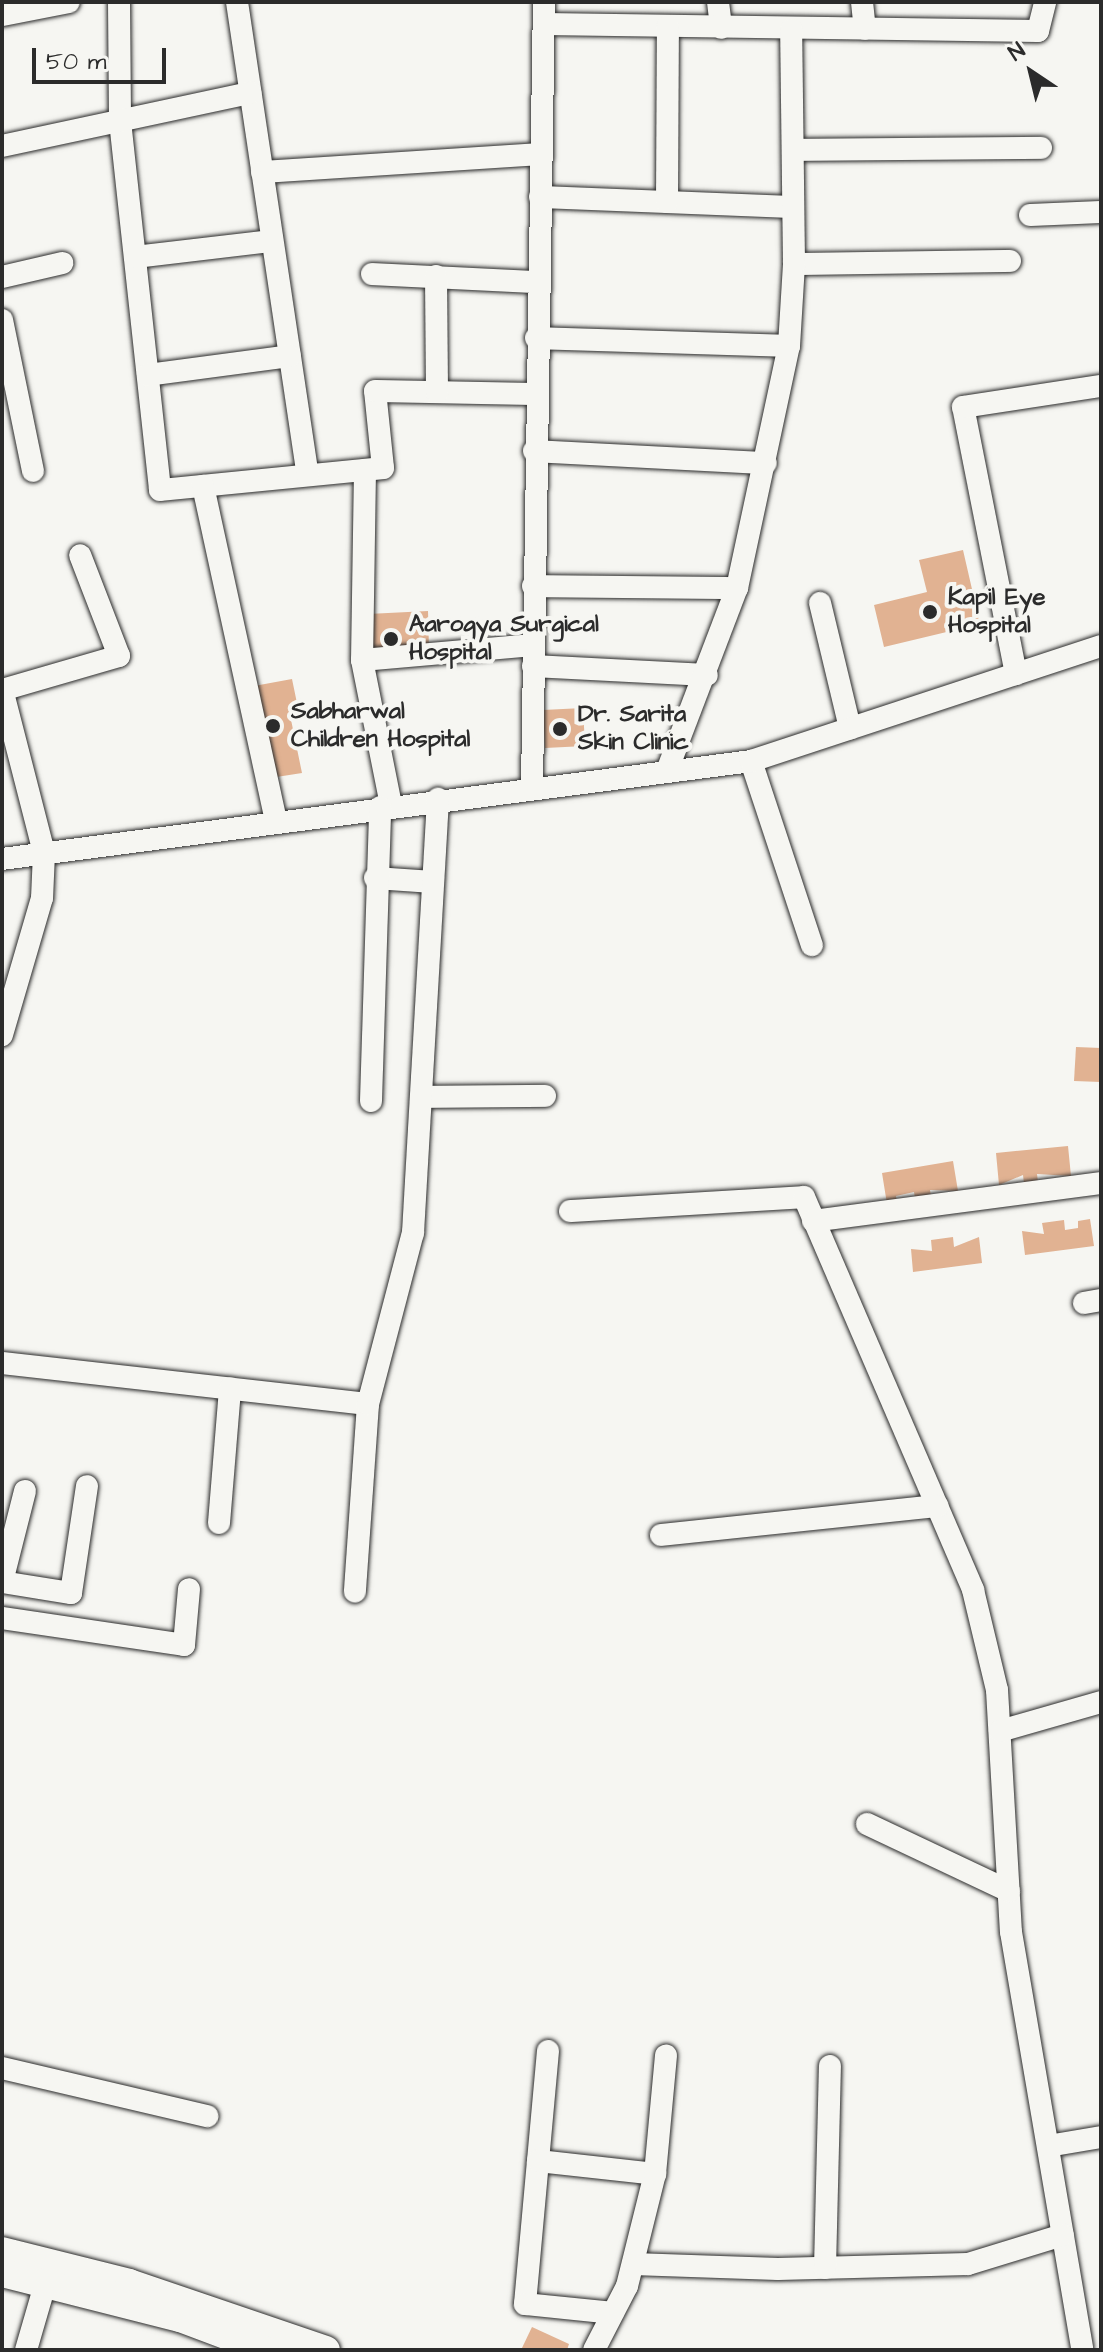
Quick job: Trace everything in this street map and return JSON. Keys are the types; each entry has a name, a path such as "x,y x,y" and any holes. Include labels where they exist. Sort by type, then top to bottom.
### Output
{"main road":[{"path":"2,2251 48,2274 265,2350"},
{"path":"2,2273 48,2274 129,2283 326,2350"}],"street":[{"path":"2,15 69,2"},
{"path":"119,2 120,121 160,490 383,468 375,391 535,394"},
{"path":"237,2 308,475"},
{"path":"718,2 721,28"},
{"path":"862,2 865,29"},
{"path":"532,788 534,451 544,13 668,27 1038,31 1045,2"},
{"path":"667,202 668,27"},
{"path":"667,771 707,675 737,588 789,346 794,264 791,30"},
{"path":"2,146 250,93"},
{"path":"793,150 1041,148"},
{"path":"262,172 541,154"},
{"path":"540,197 793,207"},
{"path":"1030,215 1101,212"},
{"path":"135,257 272,241"},
{"path":"794,264 1010,261"},
{"path":"2,277 62,263"},
{"path":"372,274 538,282"},
{"path":"436,276 437,392"},
{"path":"2,320 8,382 33,471"},
{"path":"536,338 789,346"},
{"path":"148,375 290,356"},
{"path":"1016,674 963,407 1101,386"},
{"path":"534,451 766,463"},
{"path":"365,470 362,660 386,806 375,878 371,1101"},
{"path":"203,486 276,820"},
{"path":"2,1035 42,898 44,853 2,689 119,656 80,555"},
{"path":"533,586 737,588"},
{"path":"820,603 850,728"},
{"path":"2,859 276,820 751,761 1101,646"},
{"path":"362,660 533,655 707,675"},
{"path":"751,761 812,945"},
{"path":"355,1592 368,1404 413,1233 438,799"},
{"path":"375,878 433,882"},
{"path":"421,1097 545,1096"},
{"path":"813,1221 1101,1183"},
{"path":"570,1211 804,1197 973,1590 997,1690 1009,1891 1063,2235 1086,2347"},
{"path":"2,1363 368,1404"},
{"path":"219,1523 230,1388"},
{"path":"25,1491 2,1582 71,1593 87,1486"},
{"path":"661,1535 937,1506"},
{"path":"2,1618 184,1645 189,1589"},
{"path":"1000,1731 1101,1702"},
{"path":"867,1824 1009,1891"},
{"path":"548,2051 525,2304 613,2313"},
{"path":"594,2350 633,2264 655,2174 666,2056"},
{"path":"825,2268 830,2066"},
{"path":"2,2068 207,2116"},
{"path":"1048,2146 1101,2137"},
{"path":"538,2161 655,2174"},
{"path":"633,2264 825,2268 968,2264 1063,2235"},
{"path":"26,2350 48,2274"}],"building":[{"path":"963,550 980,624 884,647 874,605 927,592 919,560"},
{"path":"428,611 429,650 369,652 368,614"},
{"path":"292,679 298,708 289,710 302,773 270,778 249,687"},
{"path":"583,708 585,746 545,748 543,710"},
{"path":"1076,1047 1101,1048 1101,1082 1074,1081"},
{"path":"1068,1146 1071,1176 1037,1174 1039,1190 1025,1192 1023,1175 999,1185 996,1153"},
{"path":"953,1161 958,1191 930,1190 932,1202 916,1205 914,1192 896,1196 897,1202 887,1204 882,1173"},
{"path":"1090,1219 1094,1246 1025,1255 1022,1231 1044,1234 1042,1223 1064,1220 1065,1230 1078,1228 1078,1221"},
{"path":"953,1237 954,1247 979,1237 982,1263 913,1272 911,1249 932,1251 931,1240"},
{"path":"532,2327 569,2344 567,2350 521,2350"}],"place":[{"name":"Kapil Eye Hospital","path":"930,612"},
{"name":"Aarogya Surgical Hospital","path":"391,639"},
{"name":"Sabharwal Children Hospital","path":"273,726"},
{"name":"Dr. Sarita Skin Clinic","path":"560,729"}]}
